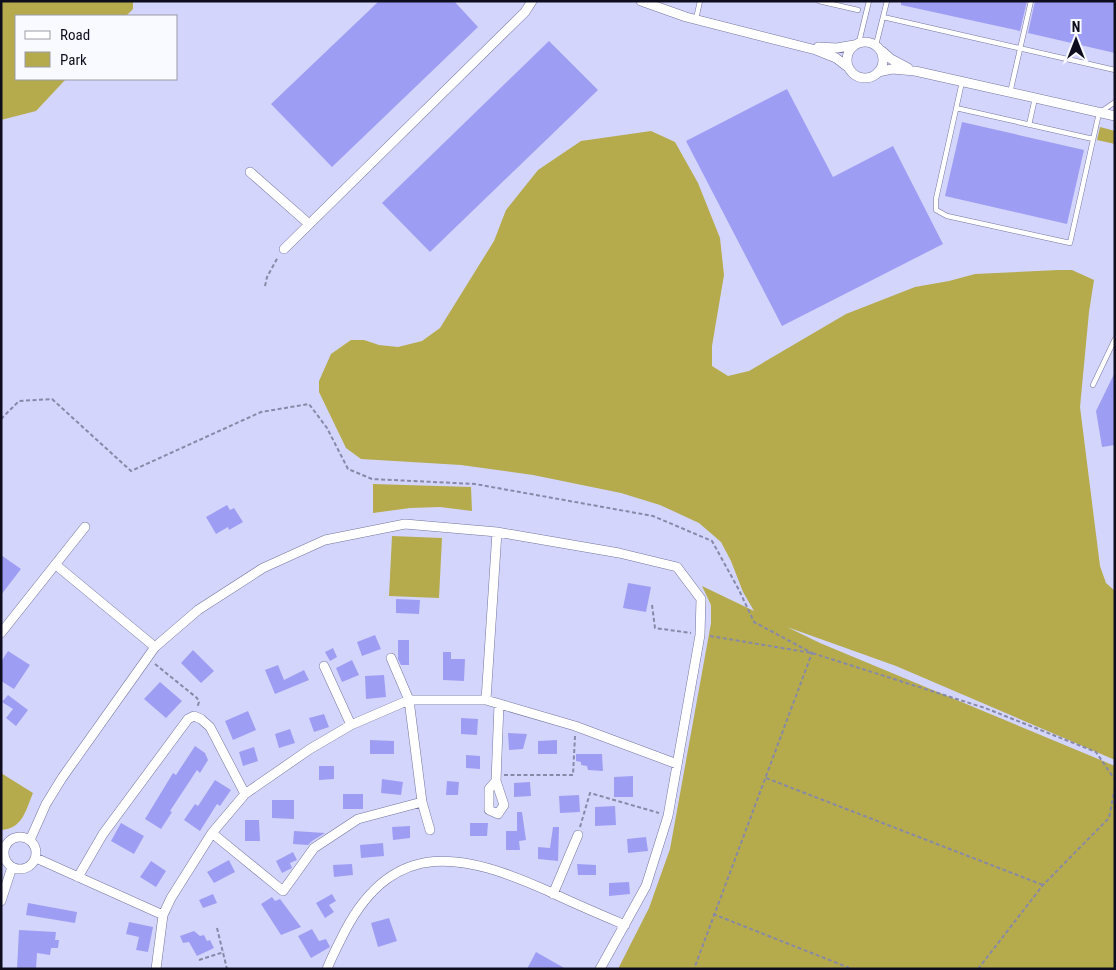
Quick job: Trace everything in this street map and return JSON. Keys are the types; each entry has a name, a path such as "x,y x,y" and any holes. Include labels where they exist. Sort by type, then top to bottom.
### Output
{"street":[{"path":"641,1 696,20 798,44 832,48 868,41 894,61 915,71"},
{"path":"284,249 533,2"},
{"path":"849,68 847,56 857,43"},
{"path":"798,44 830,56 862,78 871,77 878,72 884,62 879,48"},
{"path":"878,72 892,70 915,71 1115,116"},
{"path":"250,172 309,224"},
{"path":"30,840 46,804 62,778 155,647 198,610 262,568 325,540 405,524 497,532 619,553 677,567 700,599 700,635 668,816 646,886 600,969"},
{"path":"1,633 85,527"},
{"path":"486,700 497,532"},
{"path":"56,565 155,647"},
{"path":"391,658 409,700 422,802 430,830"},
{"path":"324,666 351,725"},
{"path":"156,969 163,915 170,898 212,833 245,794 310,749 351,725 409,700 486,700 575,726 677,764"},
{"path":"496,778 499,704"},
{"path":"78,877 103,834 188,719 194,716 210,727 245,794"},
{"path":"212,833 283,892 314,848 358,819 422,802"},
{"path":"553,894 578,835"},
{"path":"20,836 30,840 36,848 36,858 33,863 25,868 12,867 4,858 2,848 14,837 20,836"},
{"path":"36,858 163,915"},
{"path":"327,969 355,912 369,894 388,878 407,868 435,862 463,862 498,871 625,925"},
{"path":"1,901 12,867"}],"lane":[{"path":"696,20 700,1"},
{"path":"819,1 858,10"},
{"path":"857,43 869,1"},
{"path":"879,48 887,1"},
{"path":"1010,93 1031,1"},
{"path":"883,17 1115,70"},
{"path":"962,82 936,200 936,210 947,216 1070,243 1099,113 1115,102"},
{"path":"1029,125 1035,98"},
{"path":"956,108 1093,139"},
{"path":"1093,384 1115,339"}],"path":[{"path":"265,286 275,259 284,249"},
{"path":"1,419 19,401 52,399 131,471 261,412 309,404 327,428 348,469 372,479 475,484 644,514 712,540 754,622 812,653"},
{"path":"652,605 655,628 812,653 985,708 1096,752 1115,780"},
{"path":"694,969 812,653"},
{"path":"147,657 198,698 199,702 194,716"},
{"path":"496,778 574,775 575,726"},
{"path":"766,778 1042,885"},
{"path":"978,969 1042,885 1108,818 1115,787"},
{"path":"578,835 590,793 668,816"},
{"path":"713,914 852,969"},
{"path":"217,928 227,969"},
{"path":"199,960 224,952"}],"green space":[{"path":"1,1 133,1 133,9 127,15 15,15 15,80 65,80 36,111 1,120"},
{"path":"1100,127 1115,131 1115,144 1097,140"},
{"path":"651,131 675,142 698,183 720,238 724,275 712,346 712,366 728,376 749,371 846,314 915,287 975,274 1058,270 1072,270 1094,280 1080,407 1100,566 1106,583 1115,591 1115,760 896,666 787,627 820,643 1115,766 1115,969 618,969 649,908 670,849 711,623 711,605 702,586 754,611 743,592 731,561 721,542 699,523 660,505 621,493 533,475 461,465 361,459 346,448 319,392 319,381 331,354 351,340 364,340 379,345 398,347 422,341 440,328 494,241 506,210 538,170 581,141"},
{"path":"373,484 471,487 472,511 440,507 410,508 373,513"},
{"path":"392,536 442,538 439,598 389,596"},
{"path":"1,773 33,793 26,811 19,822 8,829 1,830"}],"building":[{"path":"379,1 454,1 478,27 332,167 271,104"},
{"path":"901,1 1027,1 1020,31 901,5"},
{"path":"1035,1 1115,1 1115,53 1028,33"},
{"path":"549,41 598,90 430,252 382,203"},
{"path":"787,89 833,177 893,146 943,244 782,326 686,141"},
{"path":"962,122 1084,150 1067,224 945,196"},
{"path":"1115,372 1115,445 1102,447 1096,411"},
{"path":"227,505 230,510 234,508 243,522 229,530 228,527 216,534 206,517"},
{"path":"1,555 21,569 1,595"},
{"path":"628,583 651,587 646,612 623,608"},
{"path":"396,599 420,600 419,614 396,613"},
{"path":"375,635 381,649 362,656 357,642"},
{"path":"398,640 409,640 409,665 401,665 398,659"},
{"path":"333,648 337,657 330,661 325,652"},
{"path":"193,650 214,671 201,683 181,663"},
{"path":"8,651 30,665 14,689 1,681 1,662"},
{"path":"443,652 451,652 451,659 465,659 464,681 443,680"},
{"path":"352,660 359,675 342,682 336,668"},
{"path":"278,665 284,680 304,670 309,680 275,694 265,670"},
{"path":"384,675 386,697 366,699 365,676"},
{"path":"160,682 182,701 166,718 144,699"},
{"path":"8,695 28,710 16,726 6,718 13,709 2,702"},
{"path":"248,711 256,730 233,740 225,721"},
{"path":"324,714 329,727 314,732 309,718"},
{"path":"461,718 478,719 477,735 461,734"},
{"path":"290,729 295,743 279,748 275,734"},
{"path":"508,733 527,734 523,749 509,750"},
{"path":"370,740 394,741 394,754 370,754"},
{"path":"557,740 557,754 538,754 538,741"},
{"path":"195,746 205,753 208,760 200,773 197,770 170,811 172,812 161,829 145,819 173,773 176,775"},
{"path":"254,747 258,761 243,766 239,752"},
{"path":"576,754 602,754 603,771 588,770 587,766 581,765 581,762 576,761"},
{"path":"466,755 480,756 480,769 466,768"},
{"path":"319,766 334,766 334,779 319,780"},
{"path":"633,776 633,797 614,797 614,777"},
{"path":"382,779 403,782 401,795 381,793"},
{"path":"215,780 231,790 220,806 217,804 200,831 184,820 195,804 198,806"},
{"path":"447,781 459,782 458,795 446,795"},
{"path":"530,782 531,796 514,797 514,783"},
{"path":"343,794 363,794 363,809 343,809"},
{"path":"579,795 580,812 560,813 559,796"},
{"path":"272,800 294,800 294,819 272,818"},
{"path":"615,806 616,825 595,826 595,807"},
{"path":"517,812 522,812 526,840 519,841 520,850 506,850 506,831 517,831"},
{"path":"245,820 259,820 260,841 245,841"},
{"path":"121,823 144,836 134,854 111,841"},
{"path":"470,823 488,823 487,836 470,836"},
{"path":"410,826 410,838 393,840 392,827"},
{"path":"553,827 559,827 558,861 538,859 538,847 550,848"},
{"path":"294,831 325,833 308,845 293,844"},
{"path":"646,837 648,851 628,853 627,839"},
{"path":"383,843 384,856 361,858 360,845"},
{"path":"293,852 297,860 290,863 292,868 282,873 276,861"},
{"path":"229,860 235,872 214,883 207,872"},
{"path":"151,861 166,871 156,887 140,877"},
{"path":"352,864 353,875 334,877 333,865"},
{"path":"577,864 596,865 596,875 578,875"},
{"path":"629,882 630,894 609,896 609,883"},
{"path":"213,894 217,903 203,908 199,900"},
{"path":"332,894 336,901 329,905 334,912 325,918 316,903"},
{"path":"272,897 275,901 280,899 301,927 281,935 261,904"},
{"path":"28,903 77,912 75,923 26,915"},
{"path":"389,918 397,941 378,947 371,923"},
{"path":"129,922 153,927 148,952 136,950 139,937 126,934"},
{"path":"312,929 319,941 326,939 330,947 311,958 298,936"},
{"path":"19,930 56,932 55,940 59,940 58,948 51,948 50,955 37,953 36,969 17,969"},
{"path":"194,931 200,936 204,935 207,941 210,940 214,948 197,956 189,942 183,943 180,936"},
{"path":"536,952 566,969 527,969"}]}
